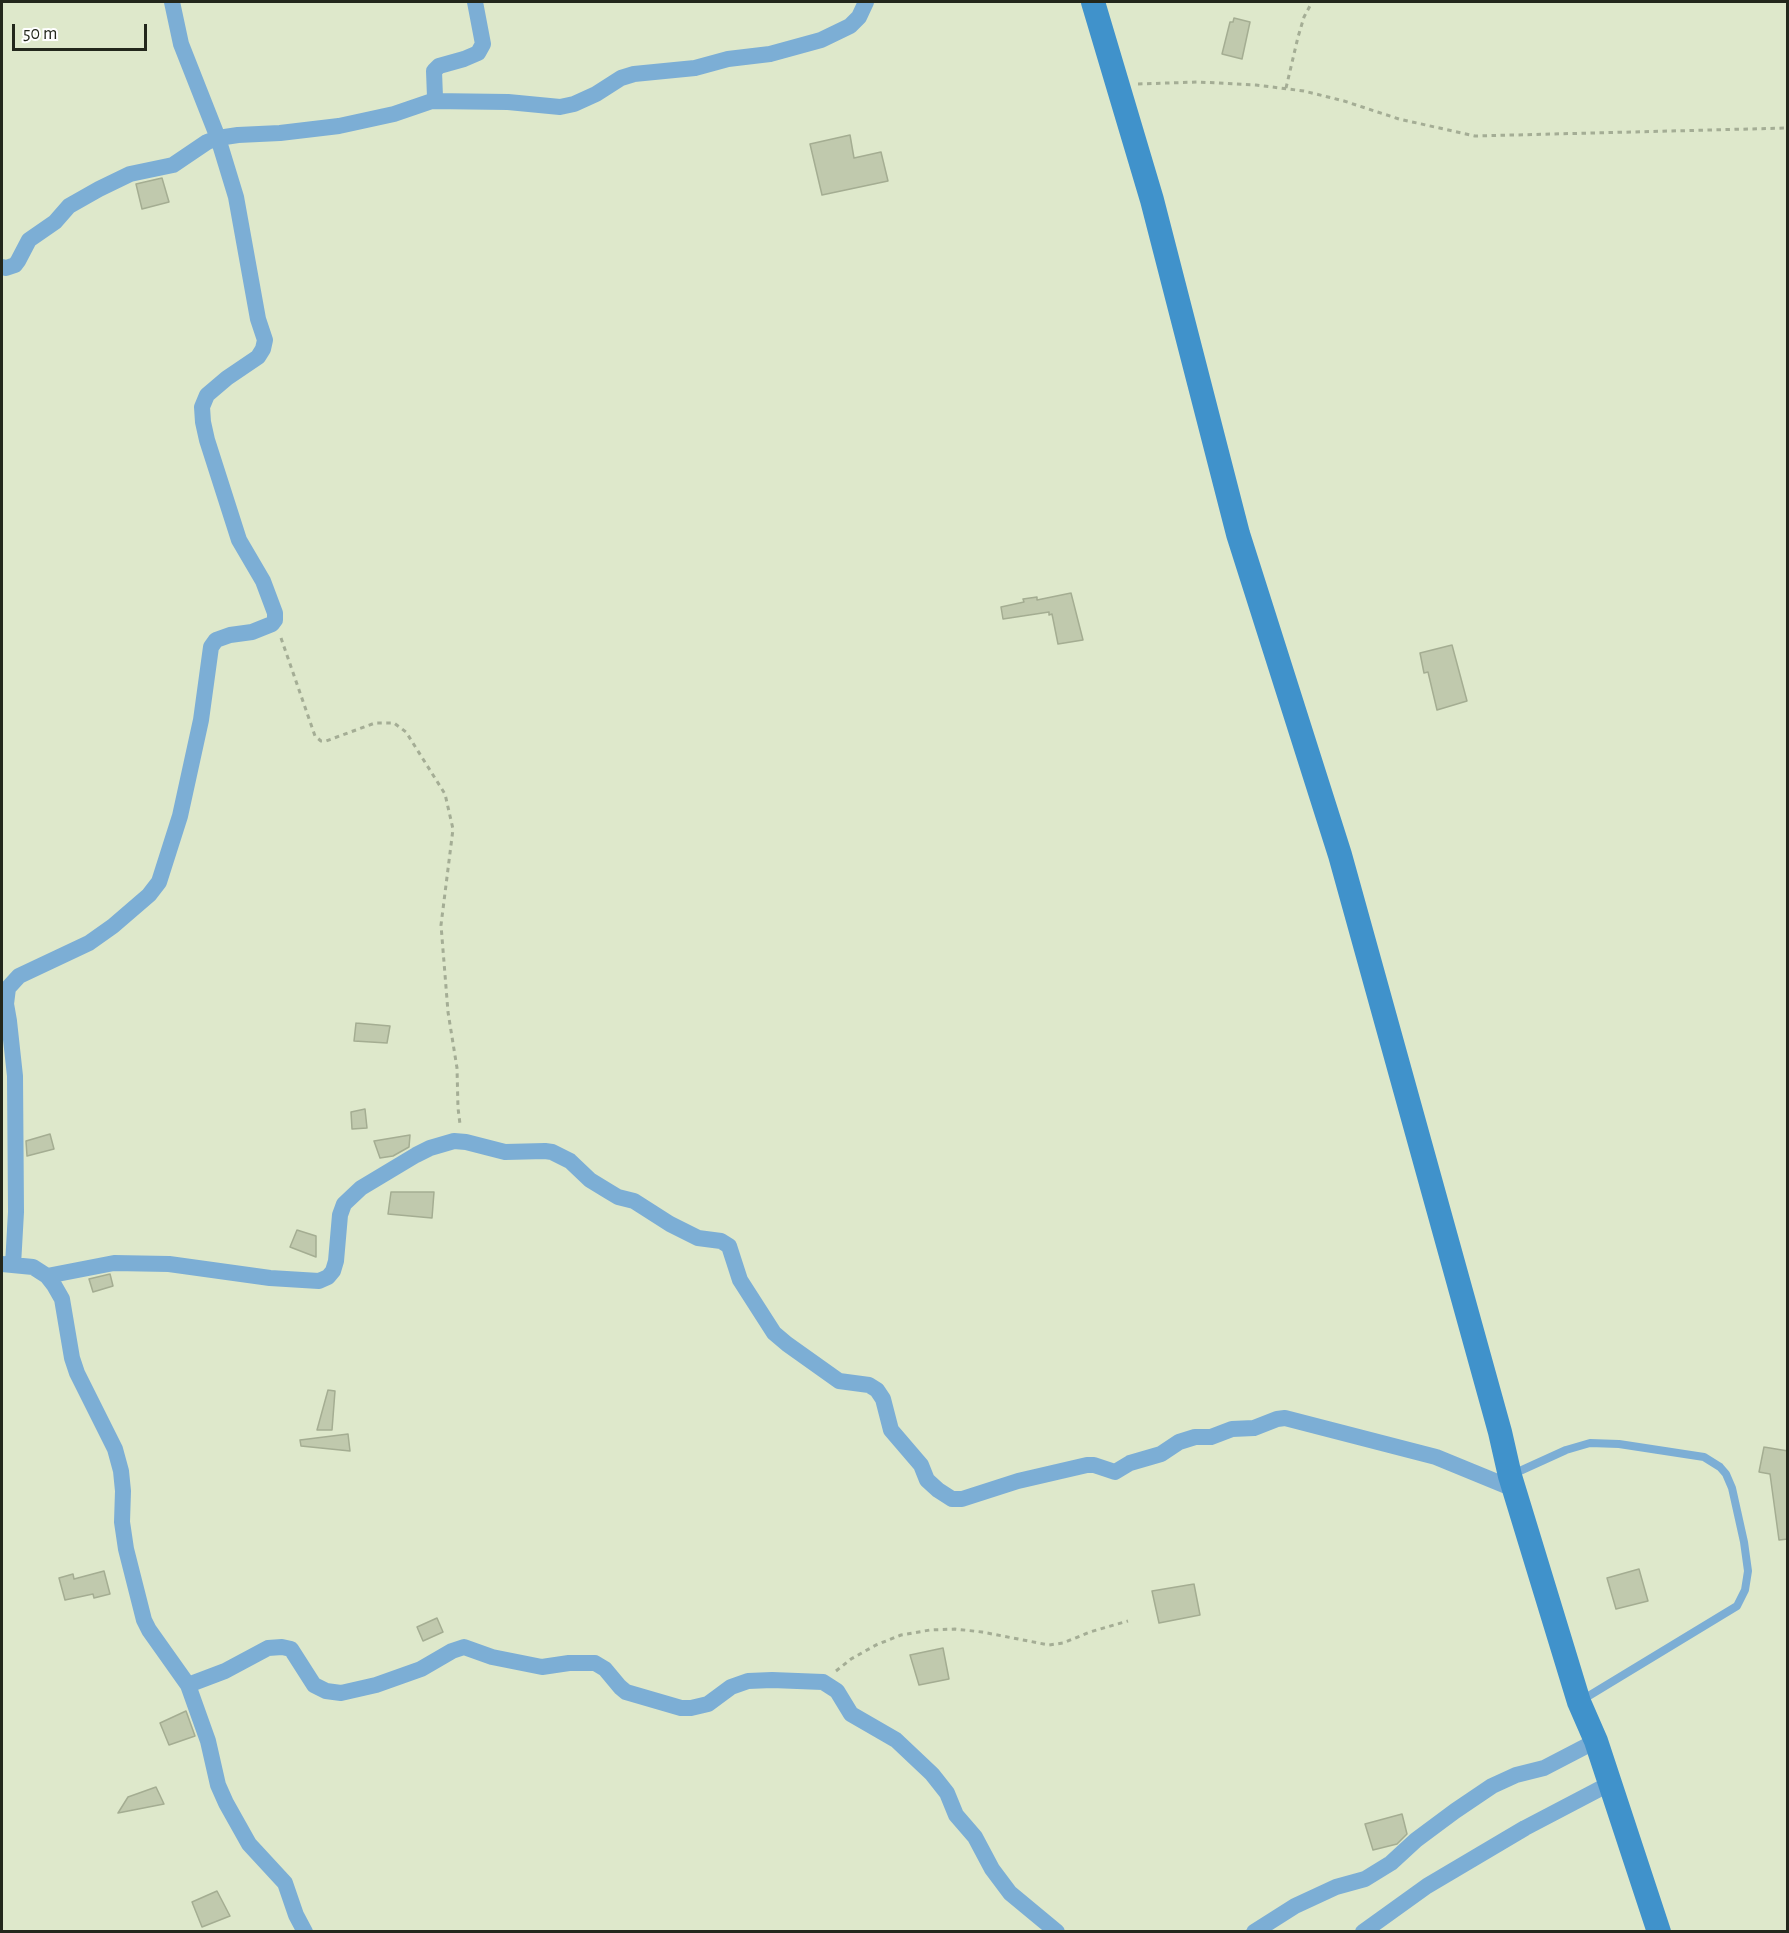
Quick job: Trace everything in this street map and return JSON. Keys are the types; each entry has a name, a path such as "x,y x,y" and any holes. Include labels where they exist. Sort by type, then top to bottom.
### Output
{"main road":[{"path":"1093,2 1152,200 1238,534 1340,855 1497,1420 1512,1482 1579,1702 1596,1741 1659,1932"}],"street":[{"path":"172,2 181,44 218,138 236,197 258,319 265,340 258,357 207,395 202,407 203,422 239,540 263,580 275,613 275,620 273,624 252,632 230,635 216,640 211,647 201,720 180,816 159,882 149,895 89,943 19,976 8,988 6,1004 15,1076 16,1212 7,1264 33,1268 47,1276 62,1299 72,1358 77,1373 115,1449 121,1471 122,1522 126,1549 144,1620 188,1685 208,1741 218,1785 226,1803 249,1844 285,1882 296,1915 305,1932"},
{"path":"432,100 435,97 434,70 439,66 478,53 483,44 475,2"},
{"path":"2,267 15,265 29,240 55,222 69,206 130,174 173,165 207,142 218,138 280,134 339,126 394,114 432,100 508,102 561,107 574,104 596,94 621,78 634,74 695,68 728,59 770,54 821,40 850,26 859,17 866,2"},
{"path":"47,1276 114,1263 169,1264 270,1278 319,1281 328,1277 333,1271 340,1215 344,1204 361,1188 430,1148 454,1142 499,1152 536,1150 552,1152 570,1161 590,1180 618,1197 634,1201 670,1224 698,1238 721,1241 729,1246 740,1280 774,1332 839,1381 869,1385 877,1390 883,1399 891,1430 921,1465 927,1480 952,1499 977,1496 1018,1481 1087,1465 1115,1472 1130,1463 1161,1454 1179,1442 1195,1437 1210,1437 1227,1430 1254,1428 1276,1419 1285,1418 1436,1457 1512,1482"},
{"path":"188,1685 225,1671 268,1648 282,1647 291,1649 314,1685 326,1691 341,1693 376,1685 421,1669 452,1651 464,1647 492,1657 542,1667 569,1663 595,1664 605,1669 626,1692 681,1708 708,1704 731,1687 748,1681 823,1682 837,1691 851,1714 896,1740 932,1774 947,1794 956,1815 975,1837 992,1869 1010,1893 1057,1932"},
{"path":"1254,1932 1295,1906 1336,1887 1365,1879 1391,1863 1424,1834 1492,1786 1516,1774 1544,1768 1596,1741"},
{"path":"1363,1932 1427,1886 1525,1828 1609,1784"}],"lane":[{"path":"1512,1482 1566,1450 1590,1443 1619,1444 1704,1457 1720,1467 1732,1488 1748,1571 1745,1590 1737,1606 1579,1702"}],"path":[{"path":"1286,88 1304,17 1312,2"},
{"path":"1118,86 1198,81 1286,88 1322,95 1399,119 1475,136 1788,128"},
{"path":"275,620 315,736 321,741 326,741 375,723 394,723 406,732 445,794 453,829 441,925 442,954 457,1068 458,1108 466,1143"},
{"path":"823,1682 851,1659 876,1645 901,1635 955,1629 1003,1635 1049,1645 1063,1643 1128,1621"}],"building":[{"path":"1234,18 1250,22 1242,59 1222,54 1230,22 1233,22"},
{"path":"850,135 854,158 881,152 888,181 822,195 810,144"},
{"path":"162,178 169,202 142,209 136,184"},
{"path":"1071,593 1083,640 1058,644 1052,614 1049,615 1049,612 1003,619 1001,607 1024,602 1023,599 1037,597 1037,600"},
{"path":"1452,645 1467,701 1437,710 1428,672 1424,673 1420,653"},
{"path":"356,1023 390,1026 387,1043 354,1041"},
{"path":"365,1109 367,1128 352,1129 351,1112"},
{"path":"50,1134 54,1149 27,1156 26,1141"},
{"path":"410,1135 409,1147 393,1156 380,1158 374,1141"},
{"path":"391,1192 434,1192 432,1218 388,1214"},
{"path":"297,1230 316,1236 316,1257 290,1247"},
{"path":"110,1274 113,1286 93,1292 89,1279"},
{"path":"328,1390 335,1391 332,1430 317,1430"},
{"path":"348,1434 350,1451 301,1446 300,1440"},
{"path":"1764,1447 1788,1451 1788,1539 1779,1540 1770,1474 1759,1472"},
{"path":"1639,1569 1648,1601 1616,1609 1607,1578"},
{"path":"104,1571 110,1594 94,1598 93,1594 65,1600 59,1578 73,1574 74,1579"},
{"path":"1194,1584 1200,1615 1159,1623 1152,1591"},
{"path":"437,1618 443,1632 423,1641 417,1627"},
{"path":"943,1648 949,1679 919,1685 910,1655"},
{"path":"186,1711 195,1736 169,1745 160,1723"},
{"path":"156,1787 164,1804 118,1813 128,1797"},
{"path":"1402,1814 1407,1834 1397,1844 1373,1850 1365,1824"},
{"path":"217,1891 230,1916 202,1927 192,1902"}]}
